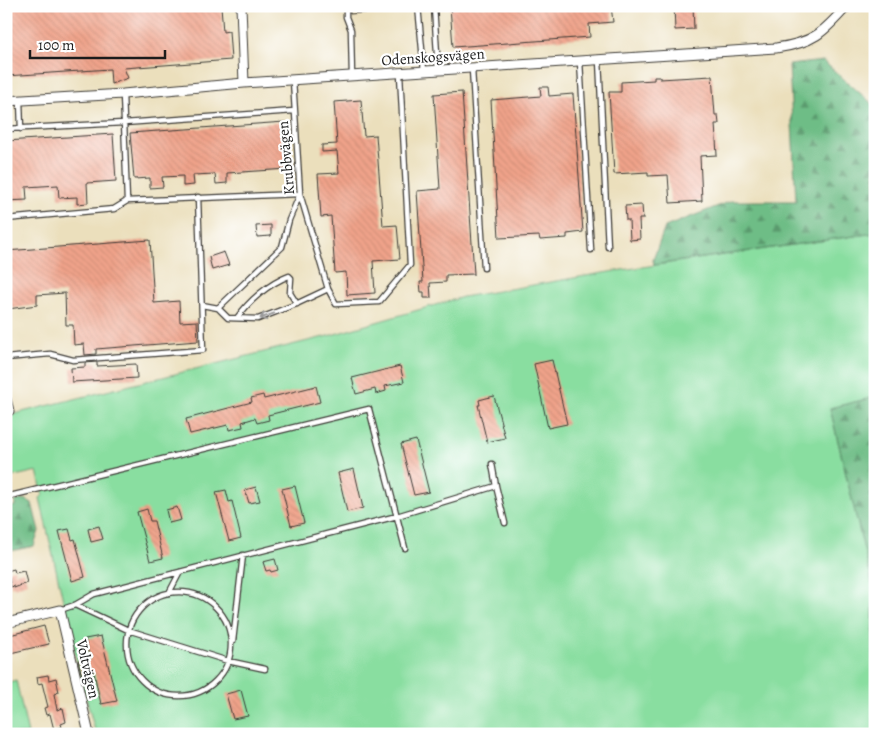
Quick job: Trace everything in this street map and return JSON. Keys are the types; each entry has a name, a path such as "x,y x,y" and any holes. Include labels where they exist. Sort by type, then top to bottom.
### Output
{"street":[{"path":"241,6 244,83"},
{"name":"Odenskogsvägen","path":"6,101 791,46 808,41 826,30 848,6"},
{"path":"6,399 9,411"},
{"path":"6,623 60,610"},
{"name":"Voltvägen","path":"60,610 88,734"}],"lane":[{"path":"346,6 346,16 351,30 352,76"},
{"path":"418,6 424,72"},
{"path":"434,6 438,71"},
{"path":"599,60 608,247"},
{"path":"580,61 591,250"},
{"path":"472,69 484,268"},
{"path":"202,305 218,308 228,318 258,319 328,290 336,304 379,302 410,265 400,74"},
{"name":"Krubbvägen","path":"293,80 300,194 328,290"},
{"path":"123,94 127,201"},
{"path":"20,100 21,129"},
{"path":"6,130 294,111"},
{"path":"6,219 114,210 127,201 300,194 282,247 218,308"},
{"path":"6,358 50,354 73,360 203,350 198,197"},
{"path":"237,318 247,303 281,279 289,276 291,278 290,293 297,304"},
{"path":"6,497 369,409 405,548"},
{"path":"492,464 505,523"},
{"path":"60,610 75,605 94,594 397,516 496,486"},
{"path":"233,644 227,624 218,609 204,598 187,592 168,593 152,599 139,610 128,630 127,642 128,658 136,674 147,686 162,694 178,697 195,695 210,687 222,675 233,644 243,555"},
{"path":"168,593 180,572"},
{"path":"75,605 128,630 228,661 265,669"}],"green space":[{"path":"823,61 875,106 875,233 654,265 653,260 665,227 731,201 796,201 789,65"},
{"path":"875,233 875,397 830,408 873,587 874,734 96,734 80,676 40,498 43,495 37,471 6,478 6,416 328,336 463,297 615,271"},
{"path":"875,397 874,734 873,587 830,408"},
{"path":"25,499 32,503 39,531 34,546 6,552 6,508 15,506 15,501"},
{"path":"16,680 28,734 6,734 6,683"}],"building":[{"path":"6,6 221,6 223,32 229,31 231,60 124,68 128,78 111,84 110,69 6,76"},
{"path":"350,6 375,6 375,12 350,14"},
{"path":"450,6 611,6 613,22 589,24 590,37 453,47"},
{"path":"674,6 693,6 694,29 675,30"},
{"path":"712,76 715,115 718,115 719,124 715,124 717,155 700,156 702,201 670,203 668,175 648,176 648,172 614,174 609,92 621,92 621,82 654,80 654,77 660,77 660,79"},
{"path":"540,87 548,87 549,96 573,94 583,232 567,234 567,238 540,240 539,236 499,238 491,100 541,96"},
{"path":"462,92 474,274 446,275 446,282 430,283 431,298 424,298 420,282 423,282 417,191 440,189 434,94"},
{"path":"361,100 364,136 376,135 383,226 397,225 400,259 373,261 375,293 347,295 346,272 335,273 331,216 321,217 318,174 339,173 337,151 322,152 322,145 337,144 334,102"},
{"path":"285,122 288,169 227,173 227,183 216,184 215,174 193,175 194,185 183,186 183,176 162,177 163,187 150,188 150,178 134,179 130,133"},
{"path":"113,134 116,181 87,183 88,203 77,204 77,197 59,198 58,185 26,187 27,200 6,201 6,141"},
{"path":"642,205 643,219 639,219 640,239 630,240 629,220 626,220 625,206"},
{"path":"271,225 271,236 257,237 256,226"},
{"path":"150,240 154,303 179,301 180,322 197,321 198,341 96,349 96,354 85,355 84,344 74,345 73,325 66,325 65,293 37,295 37,305 8,309 6,251"},
{"path":"224,252 229,265 212,270 209,257"},
{"path":"552,360 567,424 548,428 534,364"},
{"path":"97,362 97,366 136,364 137,378 72,382 71,368 85,367 85,363"},
{"path":"400,366 404,382 385,386 386,391 376,394 375,389 356,394 352,378"},
{"path":"316,386 320,402 268,415 269,420 257,423 255,418 242,422 243,427 229,430 228,425 190,434 186,419 252,402 251,398 263,395 264,399"},
{"path":"494,396 505,438 487,442 478,405 480,405 479,400"},
{"path":"416,440 429,492 414,495 401,444"},
{"path":"354,469 363,508 347,512 338,473"},
{"path":"295,486 304,523 291,526 282,489"},
{"path":"256,487 260,501 249,503 245,490"},
{"path":"226,490 229,502 232,501 241,538 229,541 216,492"},
{"path":"177,507 181,520 169,523 166,510"},
{"path":"147,509 150,521 154,521 163,558 150,561 137,512"},
{"path":"99,526 103,539 91,542 88,529"},
{"path":"69,529 72,540 75,539 85,577 72,581 59,531"},
{"path":"275,559 278,570 266,571 263,562"},
{"path":"14,569 15,573 24,571 27,583 14,588 14,586 11,587 7,571"},
{"path":"44,626 49,644 6,654 6,636"},
{"path":"101,636 117,701 101,704 94,673 82,676 78,661 90,659 85,639"},
{"path":"48,675 49,680 56,678 59,692 54,694 57,710 63,708 66,722 61,724 62,727 54,730 50,714 46,715 44,708 48,707 42,683 38,684 37,677"},
{"path":"241,690 248,716 233,719 226,694"}]}
